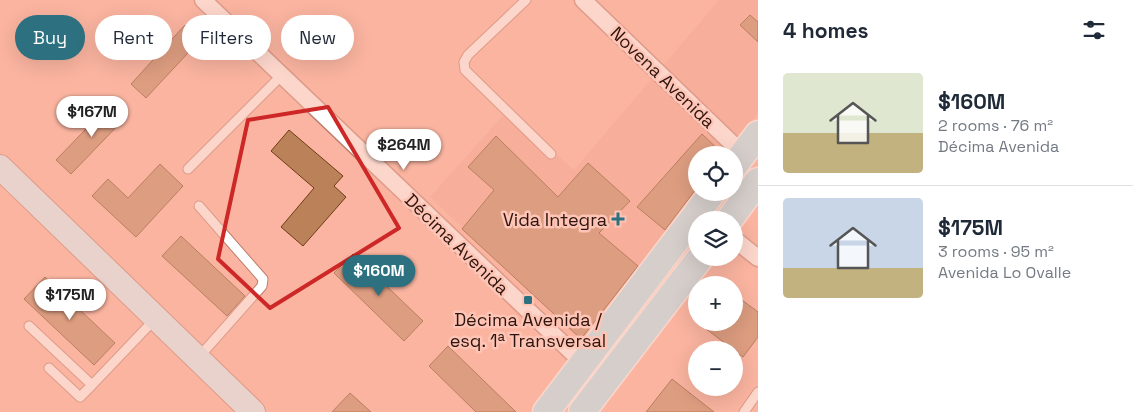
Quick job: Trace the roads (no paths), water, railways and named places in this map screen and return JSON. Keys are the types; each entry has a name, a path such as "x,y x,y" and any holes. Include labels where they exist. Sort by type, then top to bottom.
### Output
{"main road":[{"path":"743,154 758,134"},
{"path":"0,167 253,412"},
{"path":"736,211 758,181"},
{"path":"546,412 707,208"},
{"path":"582,412 694,266"}],"street":[{"name":"Décima Avenida","path":"203,0 604,383"},
{"name":"Novena Avenida","path":"583,0 724,146"},
{"path":"743,247 758,258"}],"lane":[{"path":"526,0 468,55 464,62 465,70 551,154"},
{"path":"188,169 282,75"},
{"path":"198,358 262,286 263,279 199,206"},
{"path":"49,368 80,397 156,318"},
{"path":"29,326 92,385"},
{"path":"744,412 758,392"}],"place":[{"name":"Vida Integra","path":"618,219"},
{"name":"Décima Avenida / esq. 1ª Transversal","path":"528,300"}]}
